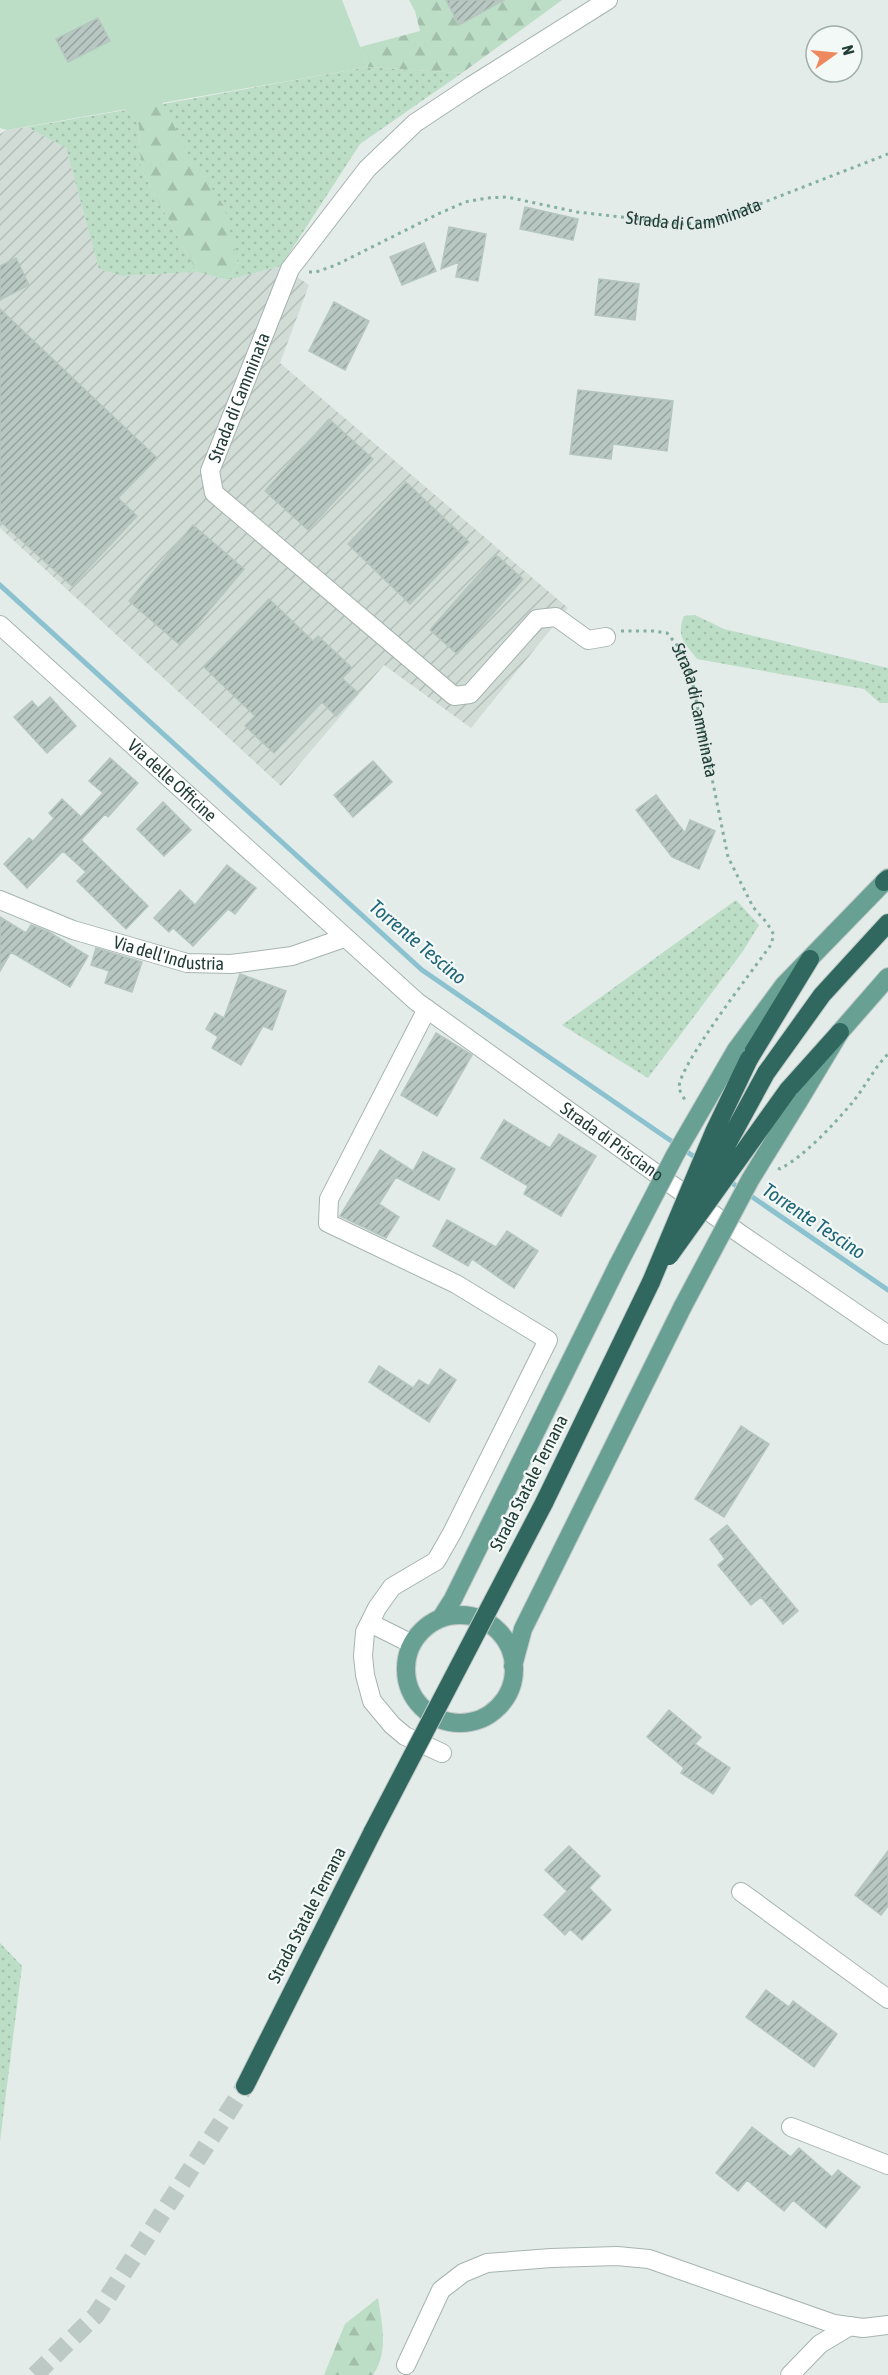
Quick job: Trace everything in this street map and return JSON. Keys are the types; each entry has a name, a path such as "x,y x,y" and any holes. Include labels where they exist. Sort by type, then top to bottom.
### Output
{"highway":[{"name":"Strada Statale Ternana","path":"245,2086 373,1831 544,1503 651,1282 766,1073 822,995 888,923"},
{"path":"651,1282 714,1132 743,1054 810,959"},
{"path":"651,1282 840,1032"}],"main road":[{"path":"810,959 887,880"},
{"path":"840,1032 888,977"},
{"path":"441,1618 467,1616 492,1626 506,1641 511,1652 513,1675 508,1694 494,1710 478,1720 454,1723 428,1713 411,1692 406,1669 412,1644 425,1628 441,1618 453,1599 675,1155 743,1054"},
{"path":"513,1666 523,1629 683,1306 793,1096"}],"street":[{"name":"Strada di Camminata","path":"606,638 588,640 556,616 537,619 470,694 454,696 214,494 210,471 290,270 367,170 415,123 609,0"},
{"name":"Via delle Officine","path":"0,625 344,938"},
{"name":"Via dell'Industria","path":"0,900 73,930 187,963 231,964 292,956 344,938"},
{"name":"Strada di Prisciano","path":"344,938 427,1009 739,1233 888,1335"},
{"path":"427,1009 329,1199 328,1223 456,1284 548,1340 458,1522 436,1561 392,1587 377,1608 365,1632 363,1656 372,1701 392,1725 405,1736 442,1753"},
{"path":"370,1623 412,1644"},
{"path":"741,1892 888,1999"},
{"path":"791,2127 888,2165"},
{"path":"406,2365 441,2290 463,2273 488,2263 617,2256 649,2259 834,2324 863,2328 888,2325"},
{"path":"790,2375 820,2344 850,2326"}],"path":[{"name":"Strada di Camminata","path":"290,270 316,272 336,266 465,202 507,197 578,212 683,224 710,222 888,154"},
{"name":"Strada di Camminata","path":"606,638 622,631 653,631 667,633 677,645 691,675 728,857 753,907 774,935 770,946 706,1035 683,1074 679,1088 686,1104"},
{"path":"771,1163 780,1169 792,1162 818,1138 853,1102 888,1054"}],"shaded area":[{"path":"27,127 66,148 99,269 122,276 197,272 228,280 281,266 309,285 280,363 568,608 471,728 384,665 281,786 0,528 0,134 7,130"}],"green space":[{"path":"0,0 342,0 368,67 7,130 0,128"},
{"path":"409,0 562,0 462,73 368,67 360,47 420,31 415,11"},
{"path":"123,23 188,154 224,206 238,263 228,280 197,272 141,169 139,125 108,90"},
{"path":"368,67 462,73 360,144 281,266 228,280 238,263 163,104"},
{"path":"126,110 139,125 141,169 197,272 122,276 99,269 66,148 27,127"},
{"path":"695,615 724,629 888,668 888,703 880,703 864,689 697,659 681,634 684,616"},
{"path":"736,900 759,925 743,951 648,1078 562,1025"},
{"path":"0,1943 22,1966 0,2141"},
{"path":"378,2298 383,2347 373,2375 324,2375 345,2324"}],"building":[{"path":"446,0 504,0 459,25"},
{"path":"98,18 110,41 68,62 56,39"},
{"path":"525,207 578,219 573,240 520,229"},
{"path":"449,227 486,234 478,281 456,277 459,262 441,269"},
{"path":"424,243 436,271 402,285 390,257"},
{"path":"16,258 29,285 0,300 0,266"},
{"path":"599,279 639,284 635,320 595,315"},
{"path":"334,302 369,321 345,370 309,351"},
{"path":"0,309 157,458 118,498 137,516 72,586 0,521"},
{"path":"578,390 673,401 667,451 613,444 611,459 570,454"},
{"path":"329,419 373,459 308,530 265,491"},
{"path":"406,482 469,542 410,604 348,544"},
{"path":"193,525 244,569 180,645 129,601"},
{"path":"496,555 523,579 457,654 430,630"},
{"path":"269,599 313,641 318,636 352,668 342,678 358,693 336,716 322,702 274,753 245,726 255,716 204,667"},
{"path":"50,697 76,726 47,753 14,717 32,701 38,708"},
{"path":"110,758 138,783 108,817 105,814 81,840 148,906 126,929 77,881 86,872 63,851 27,888 4,864 29,838 33,841 54,818 49,813 62,799 81,817 103,793 89,781"},
{"path":"373,761 392,782 353,817 334,795"},
{"path":"656,795 685,833 690,820 715,831 699,869 672,857 636,810"},
{"path":"163,802 191,830 164,856 137,829"},
{"path":"227,865 256,888 235,914 228,909 193,946 173,928 169,932 154,918 180,890 195,905"},
{"path":"0,917 26,933 31,925 49,932 88,956 70,987 11,952 0,971"},
{"path":"96,948 142,962 132,992 105,983 109,971 91,965"},
{"path":"240,974 286,991 272,1030 263,1026 241,1065 212,1048 218,1037 206,1029 215,1013 224,1018"},
{"path":"436,1033 472,1055 437,1116 401,1095"},
{"path":"504,1120 550,1148 559,1134 596,1156 561,1216 524,1194 528,1186 481,1158"},
{"path":"380,1150 413,1171 423,1152 455,1169 439,1200 396,1177 379,1204 399,1217 386,1238 340,1216"},
{"path":"447,1220 496,1247 507,1231 538,1251 514,1288 472,1259 468,1266 433,1246"},
{"path":"379,1366 413,1388 419,1380 429,1386 440,1369 456,1380 429,1422 369,1382"},
{"path":"741,1426 769,1444 724,1517 695,1499"},
{"path":"727,1525 798,1611 783,1624 761,1597 751,1605 718,1565 725,1559 710,1539"},
{"path":"669,1710 701,1737 695,1744 730,1768 713,1794 681,1773 684,1768 647,1737"},
{"path":"569,1846 600,1876 589,1888 611,1910 582,1940 570,1929 565,1935 544,1915 567,1891 545,1870"},
{"path":"888,1851 888,1906 881,1915 855,1895"},
{"path":"766,1990 789,2007 793,2001 837,2034 814,2067 746,2017"},
{"path":"752,2127 791,2157 799,2148 832,2177 838,2170 860,2187 826,2228 793,2200 784,2211 747,2180 738,2191 716,2173"}],"waterway":[{"name":"Torrente Tescino","path":"0,585 422,970 699,1160"},
{"name":"Torrente Tescino","path":"729,1181 888,1290"}],"tunnel":[{"path":"35,2375 96,2315 245,2086"}]}
